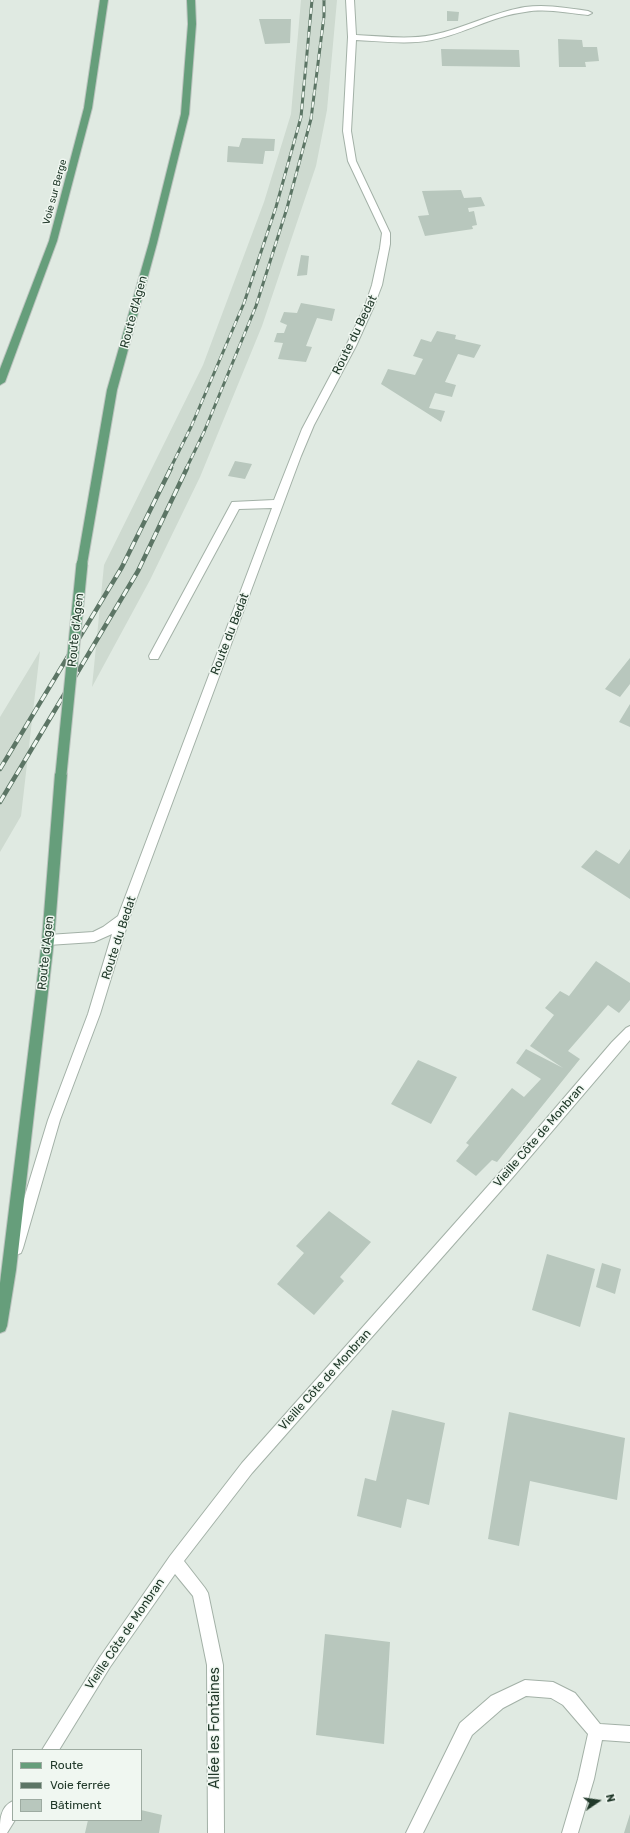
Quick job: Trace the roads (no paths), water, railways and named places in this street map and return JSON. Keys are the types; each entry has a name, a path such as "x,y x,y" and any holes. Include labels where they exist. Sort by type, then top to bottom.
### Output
{"main road":[{"name":"Voie sur Berge","path":"0,382 53,241 88,108 104,0"},
{"name":"Route d'Agen","path":"0,1326 9,1270 48,940 61,774 82,564 112,390 153,243 185,114 192,24 191,0"}],"street":[{"name":"Route du Bedat","path":"9,1270 54,1120 94,1014 123,919 278,504 309,425 372,305 379,285 386,242 386,233 352,161 347,131 352,37 350,0"},
{"path":"352,37 408,39 439,37 515,12 535,8 552,8 588,13"},
{"path":"154,656 236,505 278,504"},
{"path":"48,940 94,937 106,931 123,919"},
{"name":"Vieille Côte de Monbran","path":"51,1749 105,1662 175,1561 247,1468 508,1173 616,1046 630,1032"},
{"name":"Allée les Fontaines","path":"175,1561 200,1593 216,1665 216,1833"},
{"path":"414,1833 466,1729 497,1702 525,1688 553,1690 569,1699 596,1732 630,1734"},
{"path":"570,1833 586,1779 596,1732"},
{"path":"0,1829 12,1811"}],"railway":[{"path":"170,469 191,427 244,303 276,207 301,117 312,0"},
{"path":"186,469 204,432 256,306 287,208 311,119 324,16 324,0"},
{"path":"0,769 122,567 171,468"},
{"path":"0,802 138,571 187,468"}]}
